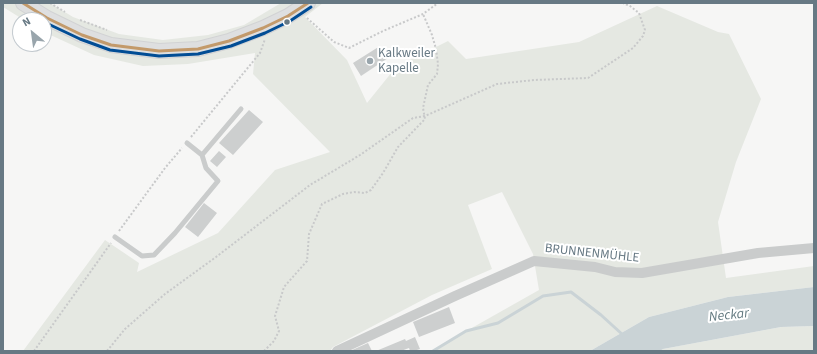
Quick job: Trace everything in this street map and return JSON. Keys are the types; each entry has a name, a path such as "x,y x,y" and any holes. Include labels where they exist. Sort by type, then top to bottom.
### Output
{"street":[{"path":"23,3 47,18 82,35 111,45 159,51 198,49 229,42 263,28 304,6"},
{"name":"BRUNNENMÜHLE","path":"337,351 534,261 595,267 616,272 642,273 758,253 814,248"}],"lane":[{"path":"202,155 241,109"},
{"path":"115,237 142,256 154,255 175,233 218,181 206,168 202,155 187,143"}],"path":[{"path":"50,3 67,14"},
{"path":"304,6 305,17 334,42 349,48 423,14 438,3"},
{"path":"107,351 125,329 164,294 216,257 310,185 360,155 413,118 425,116 497,84 534,80 588,78 633,48 645,30 639,13 623,3"},
{"path":"264,351 274,341 279,331 275,316 284,287 307,261 309,234 322,204 343,194 371,190 398,147 411,132 423,122 425,116 423,109 428,85 437,74 438,64 434,42 423,14"},
{"path":"79,19 112,32"},
{"path":"34,351 165,168 260,53 265,38 263,28"}],"shaded area":[{"path":"3,3 50,3 73,17 119,34 163,40 208,35 244,25 281,3 323,3 305,17 347,60 367,103 396,67 448,41 466,59 579,42 657,6 718,32 729,34 761,99 736,162 718,222 726,278 814,266 814,287 728,297 649,317 590,351 431,351 539,290 533,254 502,192 468,205 492,269 432,295 333,347 330,351 23,351 105,240 139,263 137,272 218,233 275,170 330,152 253,74 255,53 188,64 143,66 94,55 52,36 52,12 12,13 3,7"},
{"path":"814,326 814,351 660,351 663,349 781,327"}],"water":[{"name":"Neckar","path":"814,287 814,326 781,327 663,349 660,351 590,351 649,317 728,297"}],"building":[{"name":"Kalkweiler Kapelle","path":"380,46 388,58 361,76 353,63"},
{"path":"249,110 263,122 233,155 219,143"},
{"path":"219,151 226,157 217,167 210,161"},
{"path":"204,203 217,213 198,237 185,227"},
{"path":"449,307 455,323 419,337 413,322"},
{"path":"415,337 420,349 414,351 410,351 409,348 401,351 376,351 405,339 406,341"},
{"path":"368,343 372,351 350,351"}],"waterway":[{"path":"433,351 466,331 498,323 543,296 571,292 601,315 623,335"}],"transit line":[{"path":"23,3 47,18 82,35 111,45 159,51 198,49 229,41 263,28 288,16 308,3"},
{"path":"52,26 80,39 110,50 159,56 198,54 231,46 265,33 290,21 311,7"}],"place":[{"name":"Kalkweiler Kapelle","path":"370,61"}]}
